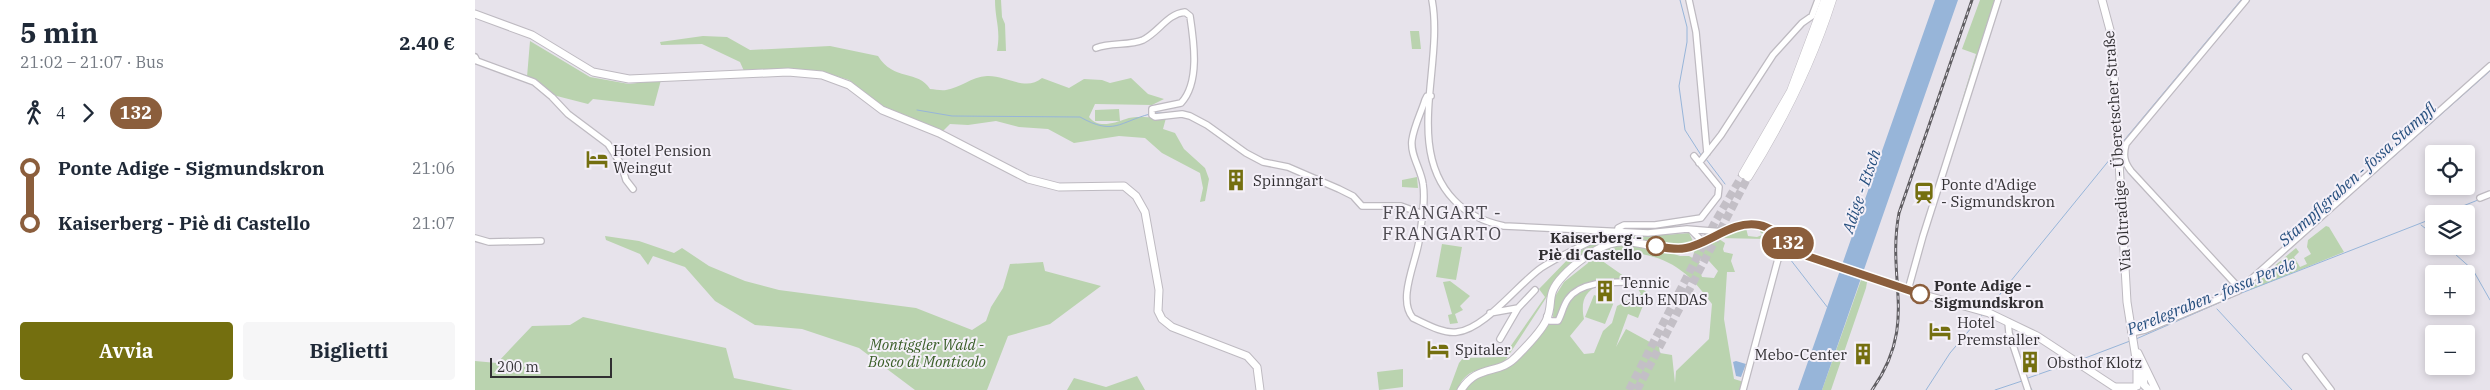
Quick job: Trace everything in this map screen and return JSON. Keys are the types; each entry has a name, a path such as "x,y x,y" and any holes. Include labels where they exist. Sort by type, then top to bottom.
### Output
{"highway":[{"path":"1825,0 1791,91 1745,175 1795,94 1834,2"},
{"path":"1795,94 1803,87 1820,48"}],"main road":[{"name":"Via Oltradige - Überetscher Straße","path":"2102,0 2107,17 2113,56 2127,302 2134,342"},
{"path":"475,14 495,24 529,34 580,66 611,77 629,79 789,72 837,78 882,110 939,133 1028,179 1059,186 1124,186 1136,196 1145,212 1159,290 1158,311 1161,319 1172,327 1247,356 1257,367 1260,390"},
{"path":"1461,390 1476,374 1512,361 1539,330 1547,316 1550,295 1558,281 1569,270 1601,248 1621,242 1671,249 1703,242 1740,226 1760,226 1775,232 1794,249 1807,256 1908,290 1986,311 2037,336 2117,388 2140,388 2134,342"},
{"path":"2134,342 2156,390"}],"street":[{"path":"1432,0 1435,30 1428,134 1431,161 1446,191 1459,205 1478,218 1504,226 1659,233 1691,230 1701,234 1725,232"},
{"path":"1618,231 1624,225 1655,225 1696,219 1705,215 1720,191 1703,157 1696,32 1689,0"},
{"path":"1703,157 1773,55 1815,12 1818,0"},
{"path":"1908,290 1923,236 1998,0"},
{"path":"2240,289 2131,171 2125,163 2124,152 2125,144 2246,0"},
{"path":"1096,48 1104,45 1143,40 1175,13 1185,12 1190,16 1193,60 1191,87 1181,103 1152,112 1155,117 1182,114 1190,116 1207,125 1246,154 1263,162 1288,167 1339,189 1353,196 1362,206 1401,206 1423,214"},
{"path":"475,57 477,61 534,82 552,97 568,114 608,144 621,164 626,180 633,189"},
{"path":"2134,342 2145,330 2240,289 2490,66"},
{"path":"1431,96 1427,96 1425,100 1412,140 1413,154 1424,187 1423,214 1417,253 1408,284 1407,304 1410,315 1423,322 1455,333 1470,328 1541,269 1605,234 1606,231"},
{"path":"1694,156 1703,157"},
{"path":"2479,198 2490,194"},
{"path":"1701,234 1703,242"},
{"path":"1701,234 1703,242"},
{"path":"475,238 489,242 541,241"},
{"path":"1743,390 1778,259 1794,249"},
{"path":"1547,316 1551,321 1558,320 1568,298 1582,288 1606,282 1626,282"},
{"path":"1500,339 1518,308 1535,290"},
{"path":"1490,313 1518,308"},
{"path":"2008,322 2009,333 2028,390"},
{"path":"2306,357 2331,390"}],"green space":[{"path":"995,0 1001,0 1002,17 1005,24 1006,51 997,51 998,30"},
{"path":"1980,0 1997,0 1950,148 1948,147 1976,54 1962,49"},
{"path":"1410,31 1419,31 1421,49 1412,49"},
{"path":"703,36 727,37 750,50 830,46 878,56 891,69 919,79 930,89 940,90 951,89 976,78 987,76 1023,83 1036,82 1042,78 1069,88 1084,79 1102,80 1110,83 1131,78 1148,94 1164,99 1152,105 1095,104 1089,117 1101,124 1134,117 1166,118 1163,129 1175,133 1184,149 1205,168 1209,179 1205,201 1200,202 1203,188 1200,173 1162,153 1145,138 1119,136 1074,143 1048,129 1019,127 996,121 968,125 950,124 942,132 882,107 849,80 823,72 744,71 740,62 702,44 661,45 660,42"},
{"path":"530,41 590,77 629,84 661,80 654,106 593,99 588,104 549,94 527,77"},
{"path":"1119,109 1120,121 1095,121 1095,110"},
{"path":"1417,177 1418,188 1402,187 1402,180"},
{"path":"2326,226 2329,227 2344,252 2250,290 2249,287 2296,248 2299,252 2294,257 2300,267 2307,264 2304,258 2311,254 2307,247 2308,240"},
{"path":"1746,228 1748,236 1757,237 1762,235 1766,239 1718,238"},
{"path":"1761,229 1771,233 1787,246 1773,242 1760,232"},
{"path":"1615,232 1665,235 1689,233 1693,241 1688,245 1678,247 1649,240 1611,241 1563,272 1503,364 1482,368 1465,378 1458,390 1449,390 1459,363 1463,358 1503,357 1545,297 1539,289 1572,255"},
{"name":"Montiggler Wald - Bosco di Monticolo","path":"605,236 639,241 674,253 682,248 709,266 745,281 779,290 916,308 972,330 986,321 991,307 1003,288 1010,264 1043,262 1045,271 1101,286 1050,324 1008,336 987,390 915,390 859,348 802,329 755,325 715,301 685,267 653,256 648,265 640,254 606,240"},
{"path":"1719,239 1725,243 1724,252 1733,254 1731,261 1735,272 1727,272 1724,319 1734,379 1744,382 1742,390 1464,390 1472,379 1512,365 1553,317 1554,298 1564,282 1588,263 1590,258 1603,250 1623,243 1659,249 1680,256 1689,256 1700,262 1698,265 1702,277 1714,278 1718,271 1709,261 1693,256 1695,249","holes":["1627,252 1655,257 1676,267 1695,283 1712,304 1709,339 1676,371 1675,383 1672,355 1660,353 1659,347 1626,329 1616,347 1628,314 1638,318 1648,293 1598,258","1627,279 1637,287 1641,294 1617,306 1612,323 1603,331 1594,353 1584,354 1570,336 1584,319 1584,299 1593,288 1609,282"]},
{"path":"1442,244 1462,247 1456,280 1436,277"},
{"path":"1861,280 1867,282 1866,288 1831,390 1822,390"},
{"path":"1450,281 1470,296 1460,306 1463,310 1455,314 1458,323 1450,324 1448,315 1452,314 1443,282"},
{"path":"1594,295 1614,302 1605,324 1585,317"},
{"path":"583,317 726,348 734,378 793,390 475,390 475,361 497,363 532,326 570,325"},
{"path":"1403,369 1403,387 1379,390 1377,372"},
{"path":"1137,376 1145,390 1067,390 1074,378 1106,387"}],"water":[{"path":"1935,0 1958,0 1822,390 1798,390"},
{"path":"1733,362 1746,364 1741,377 1736,376"}],"waterway":[{"path":"1680,0 1687,27 1687,42 1679,86 1685,130 1701,155"},
{"path":"2121,144 2241,0"},
{"name":"Stampflgraben - fossa Stampfl","path":"2240,293 2490,71"},
{"path":"917,110 952,116 1080,117 1091,123 1109,127 1150,114"},
{"path":"1154,113 1163,113"},
{"path":"1988,309 2115,153"},
{"path":"1706,159 1725,184"},
{"name":"Perelegraben - fossa Perele","path":"2466,205 2478,200"},
{"name":"Perelegraben - fossa Perele","path":"2136,339 2239,294 2425,222"},
{"path":"2421,225 2425,228"},
{"path":"2456,255 2473,270 2490,300"},
{"path":"1790,259 1828,308"},
{"path":"2217,309 2292,390"},
{"path":"1926,390 1950,353 1983,314"},
{"name":"Perelegraben - fossa Perele","path":"2080,360 2130,341"},
{"name":"Perelegraben - fossa Perele","path":"2028,378 2071,363"},
{"name":"Perelegraben - fossa Perele","path":"1995,390 2022,381"},
{"path":"2029,385 2032,390"}],"tunnel":[{"path":"1629,390 1715,222 1743,174"},
{"path":"1637,390 1748,177"}],"railway":[{"path":"1872,390 1886,366 1894,344 1898,323 1896,238 1899,213 1972,0"}],"bus line":[{"name":"132","path":"1656,246 1671,249 1686,248 1740,226 1760,226 1775,232 1794,249 1807,256 1920,294"}],"place":[{"name":"Hotel Pension Weingut","path":"597,159"},
{"name":"Spinngart","path":"1236,180"},
{"name":"Ponte d'Adige - Sigmundskron","path":"1924,193"},
{"name":"Kaiserberg - Piè di Castello","path":"1656,246"},
{"name":"Tennic Club ENDAS","path":"1605,291"},
{"name":"Ponte Adige - Sigmundskron","path":"1920,294"},
{"name":"Hotel Premstaller","path":"1940,331"},
{"name":"Spitaler","path":"1438,349"},
{"name":"Mebo-Center","path":"1863,354"},
{"name":"Obsthof Klotz","path":"2030,362"}],"district":[{"name":"FRANGART - FRANGARTO","path":"1442,222"}],"water label":[{"name":"Adige - Etsch","path":"1861,191"}]}
